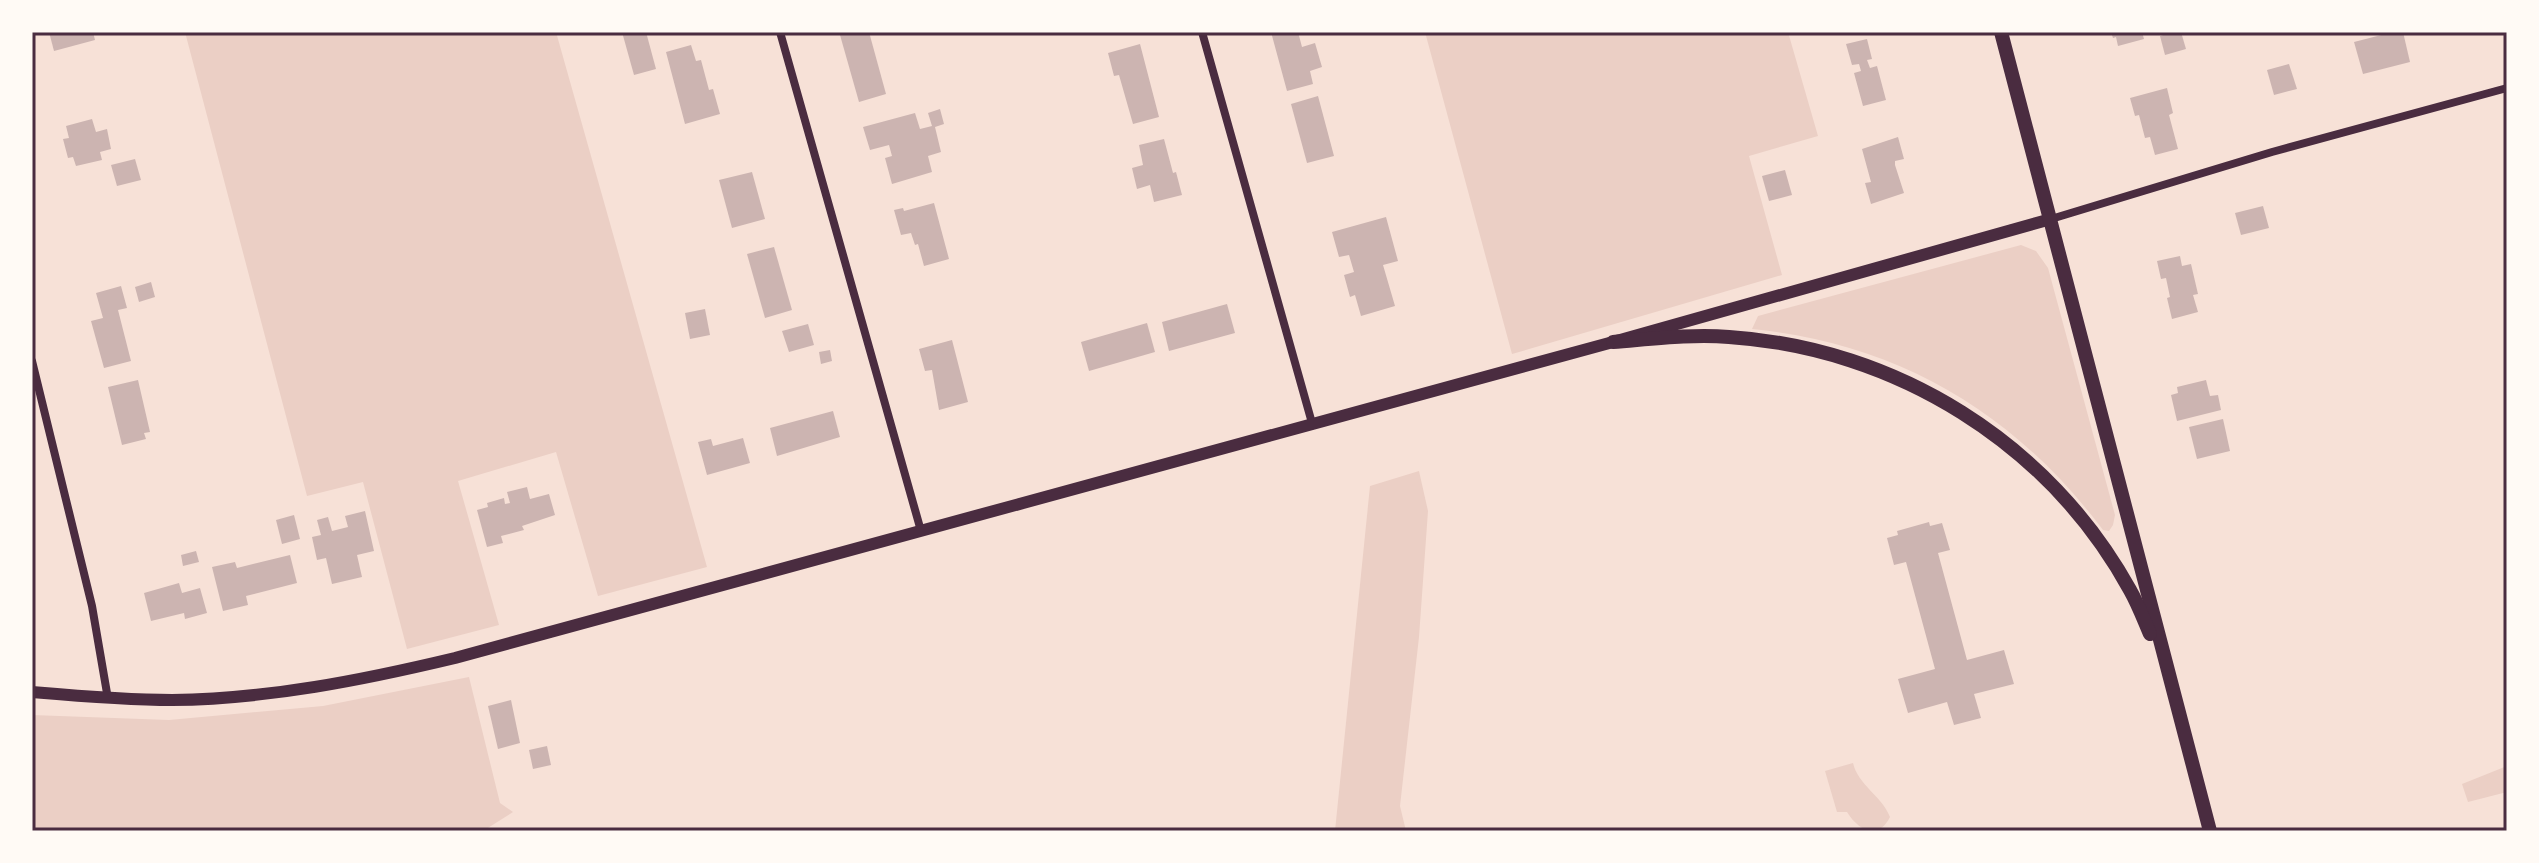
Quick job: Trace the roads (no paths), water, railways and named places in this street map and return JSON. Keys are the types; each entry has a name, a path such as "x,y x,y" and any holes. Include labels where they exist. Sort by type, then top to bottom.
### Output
{"main road":[{"path":"2001,32 2210,831"},
{"path":"1613,342 1681,336 1729,336 1775,342 1869,366 1904,379 1946,402 2010,446 2071,505 2131,590 2166,670"}],"street":[{"path":"780,32 921,531"},
{"path":"1202,32 1312,423"},
{"path":"32,692 108,699 225,697 309,688 390,674 1613,342 2051,219 2317,139 2507,88"},
{"path":"32,361 92,606 108,699"}]}
